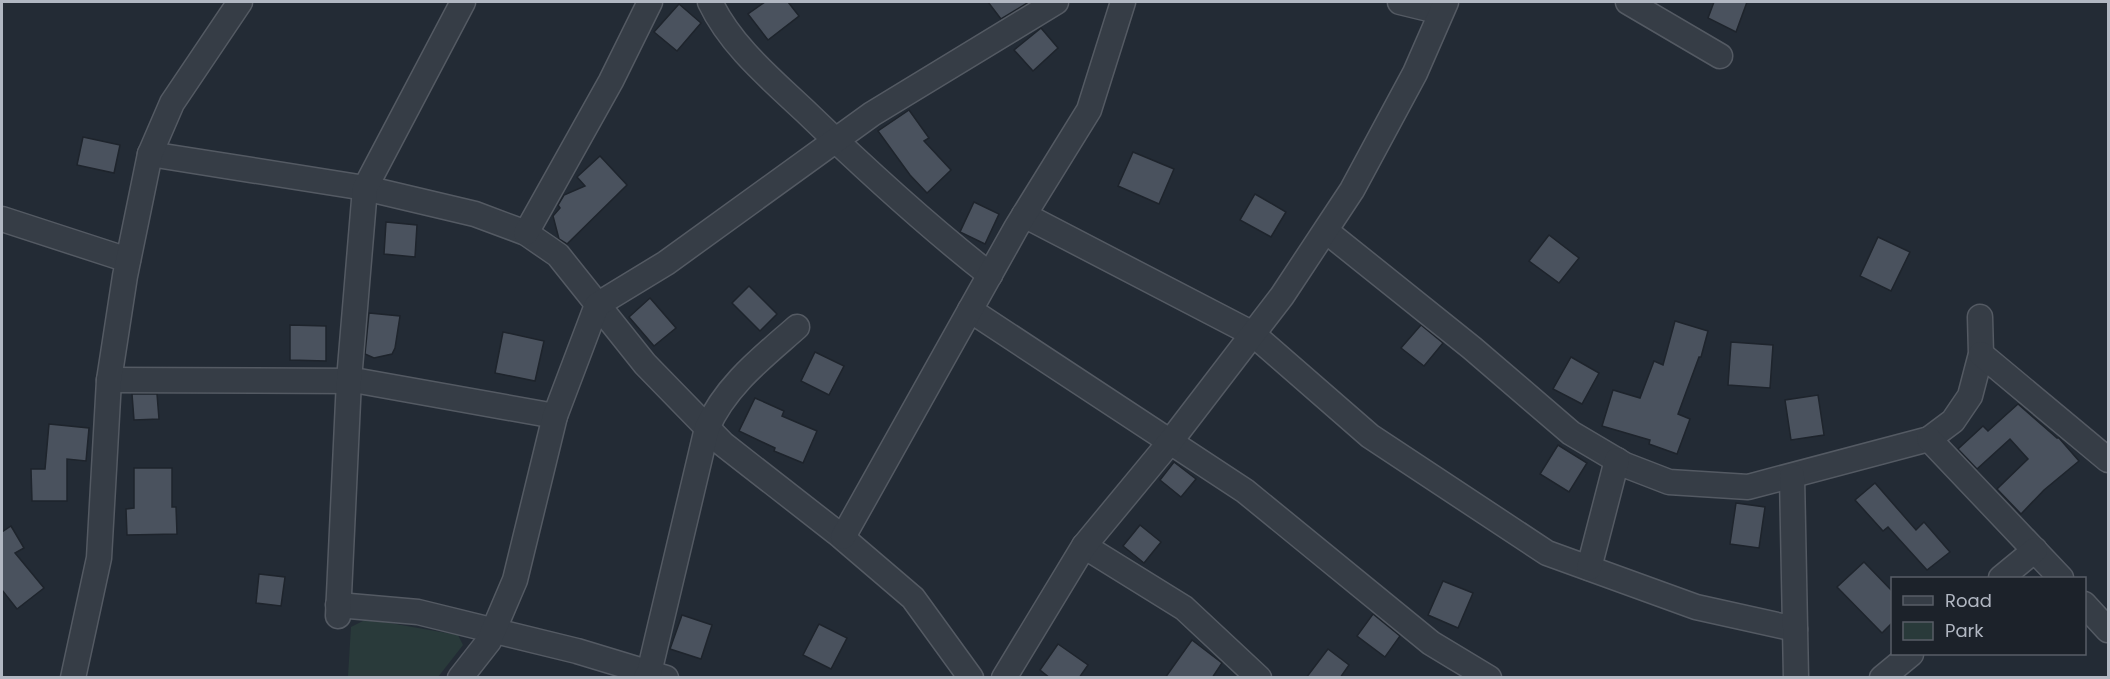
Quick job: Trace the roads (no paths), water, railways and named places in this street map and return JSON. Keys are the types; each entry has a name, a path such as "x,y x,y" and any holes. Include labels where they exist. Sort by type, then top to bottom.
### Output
{"street":[{"path":"73,678 99,558 110,380 128,260 150,154 172,103 240,2"},
{"path":"464,2 365,188 349,380 338,610 418,612 577,651 654,676 707,428 716,409 747,370 797,327"},
{"path":"526,232 611,81 650,2"},
{"path":"710,2 745,54 942,238 990,274"},
{"path":"460,678 489,642 515,580 555,416 597,304 666,263 872,114 1056,2"},
{"path":"843,537 990,274 1089,110 1123,2"},
{"path":"1004,678 1084,546 1170,442 1282,296 1352,190 1415,73 1443,7 1400,2"},
{"path":"1628,2 1720,56"},
{"path":"150,154 365,188 475,214 526,232 558,255 645,364 723,444 843,537 913,598 971,678"},
{"path":"1024,215 1253,334 1370,436 1547,553 1696,607 1795,629"},
{"path":"2,219 128,260"},
{"path":"1326,231 1472,348 1571,432 1617,460 1669,482 1748,487 1929,439 1953,421 1970,396 1982,354 1980,317"},
{"path":"970,310 1245,491 1431,643 1489,678"},
{"path":"1982,354 2109,460"},
{"path":"110,380 349,380 555,416"},
{"path":"1929,439 2059,577"},
{"path":"1589,568 1617,460"},
{"path":"1792,476 1796,678"},
{"path":"1084,546 1184,608 1259,678"},
{"path":"2003,577 2035,550"},
{"path":"2086,605 2109,630"},
{"path":"1882,678 1910,655"}]}
